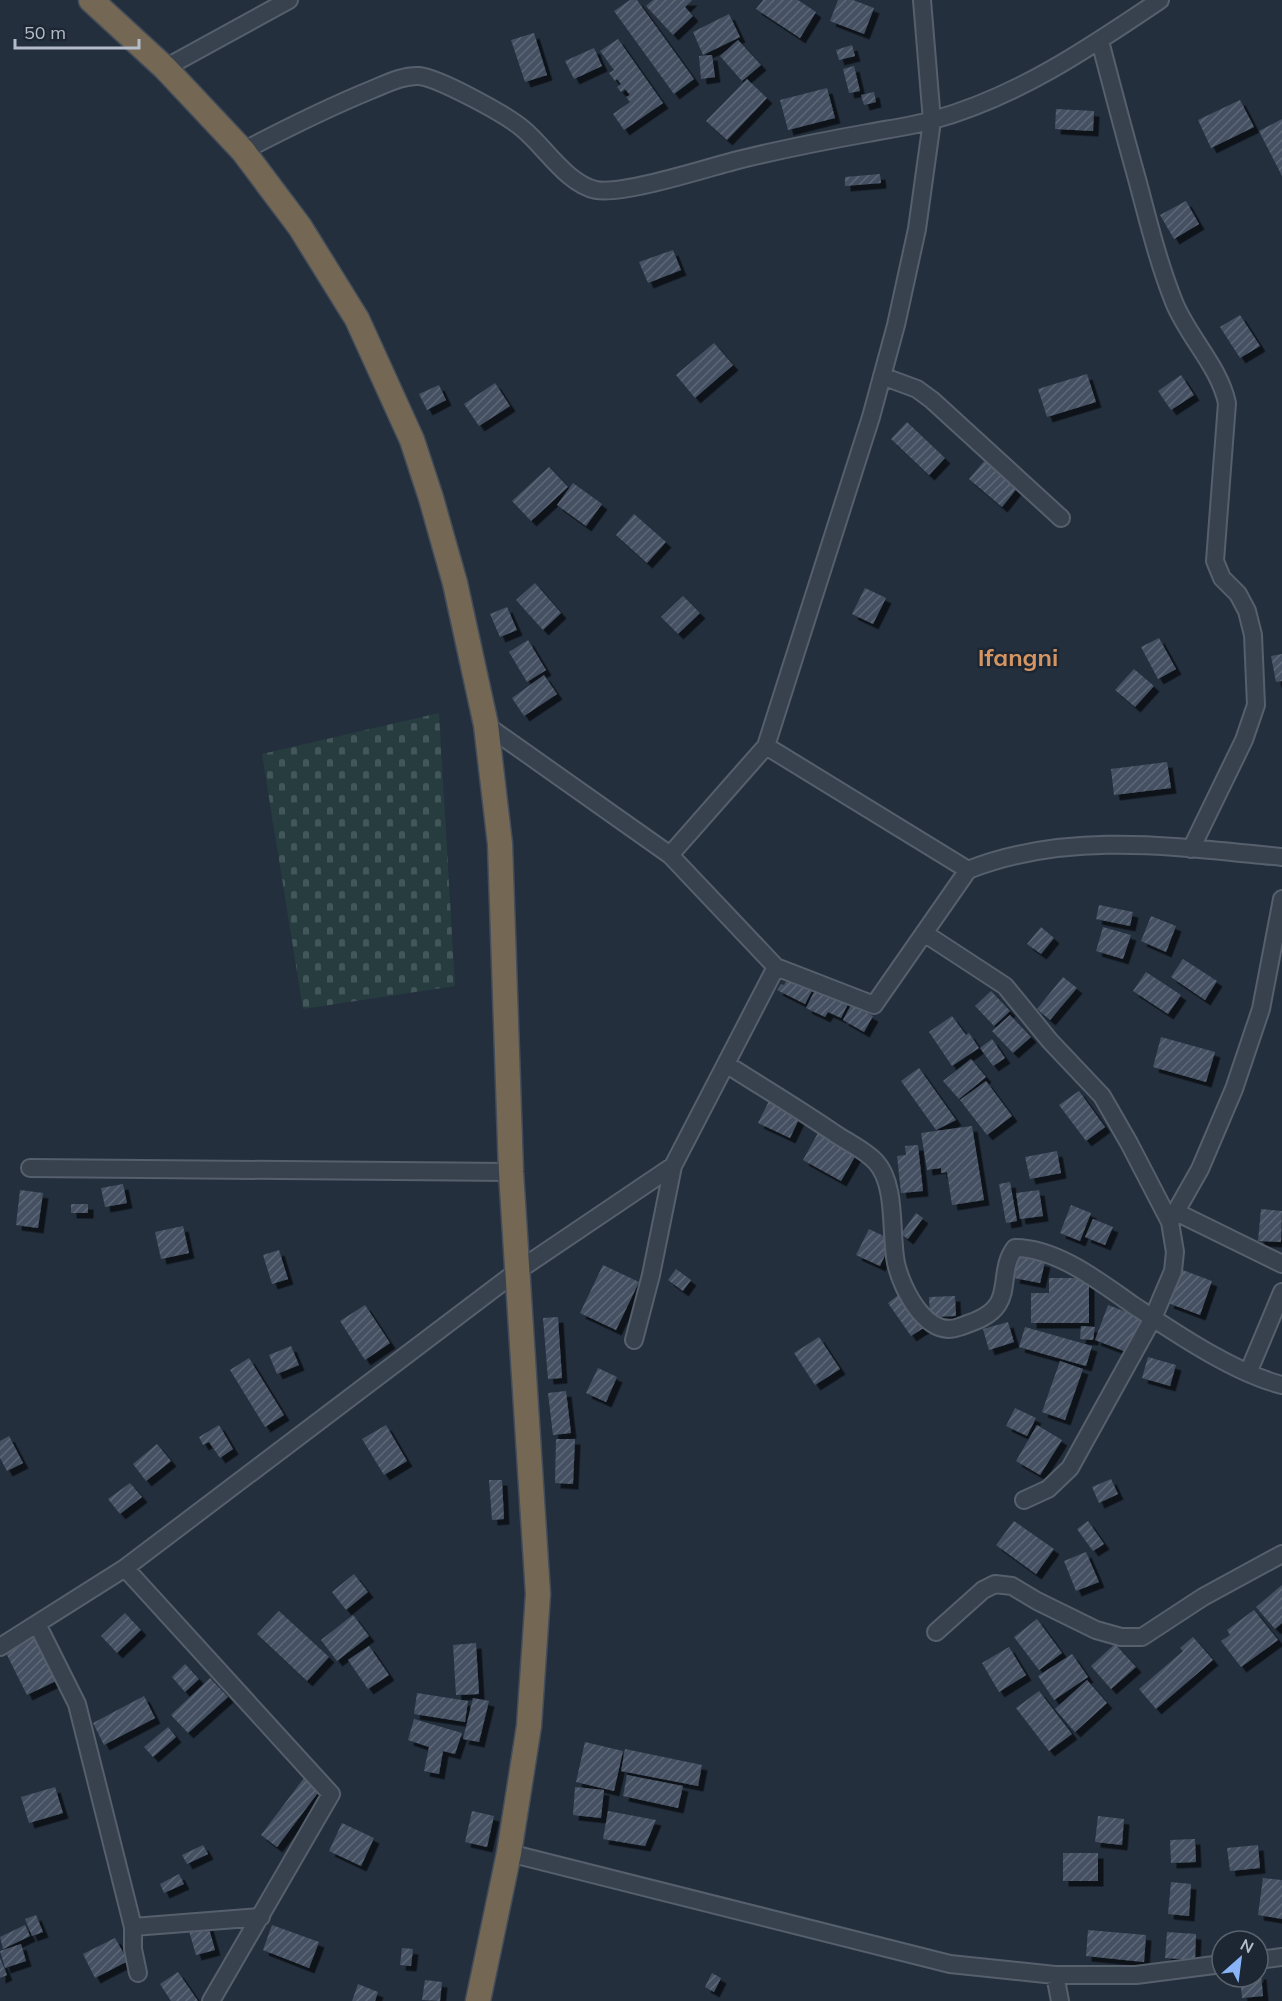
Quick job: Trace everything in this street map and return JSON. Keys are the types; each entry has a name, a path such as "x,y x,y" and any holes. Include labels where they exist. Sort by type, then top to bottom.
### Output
{"highway":[{"path":"91,0 165,68 243,151 300,227 357,319 412,440 455,583 486,725 500,844 516,1272 538,1594 529,1726 509,1853 478,2001"}],"street":[{"path":"165,68 290,0"},
{"path":"670,855 766,746 882,376 896,325 917,229 932,121 922,0"},
{"path":"243,151 334,105 399,79 419,76 441,82 522,128 572,178 595,190 634,186 782,149 932,121 1015,90 1100,41 1160,0"},
{"path":"1100,41 1155,248 1175,304 1198,347 1215,370 1227,403 1215,561 1222,578 1238,594 1247,611 1252,635 1256,705 1244,740 1191,849"},
{"path":"882,376 916,389 932,400 1060,518"},
{"path":"486,725 670,855 776,967 874,1005 968,870 1000,859 1089,845 1151,844 1282,857"},
{"path":"766,746 968,870"},
{"path":"1173,1217 1200,1169 1234,1089 1261,1009 1282,899"},
{"path":"924,933 1005,986 1050,1041 1102,1096 1173,1217 1176,1252 1173,1270 1153,1318 1070,1468 1048,1489 1024,1500"},
{"path":"634,1340 651,1275 673,1166 776,967"},
{"path":"726,1064 876,1162 885,1176 896,1264 908,1292 925,1320 936,1327 951,1330 983,1318 998,1304 1008,1257 1015,1248 1024,1248 1072,1263 1153,1318 1238,1368 1282,1384"},
{"path":"0,1647 125,1568 516,1272 673,1166"},
{"path":"30,1168 511,1172"},
{"path":"1173,1217 1282,1264"},
{"path":"1248,1372 1282,1292"},
{"path":"936,1632 983,1590 995,1584 1012,1586 1096,1630 1121,1637 1142,1637 1203,1597 1282,1554"},
{"path":"125,1568 331,1794 211,2001"},
{"path":"37,1624 77,1704 133,1928 133,1949 138,1973"},
{"path":"509,1853 950,1964 1055,1975 1136,1975 1210,1966"},
{"path":"133,1928 261,1917"},
{"path":"1055,1975 1060,2001"}],"green space":[{"path":"439,713 455,986 303,1009 262,754"}],"building":[{"path":"630,0 637,0 694,79 674,94 614,11"},
{"path":"653,0 692,0 685,7 693,16 673,35 646,6"},
{"path":"763,0 798,0 816,12 800,38 756,9"},
{"path":"838,0 853,0 874,8 864,34 830,21"},
{"path":"729,14 740,37 703,55 693,32"},
{"path":"534,33 547,75 525,82 511,40"},
{"path":"618,39 663,103 624,130 613,114 630,102 626,97 630,95 625,89 621,92 617,87 621,84 617,79 615,81 609,73 614,70 600,51"},
{"path":"738,40 761,65 742,81 720,56"},
{"path":"852,45 855,56 839,60 836,50"},
{"path":"594,48 602,66 574,79 565,61"},
{"path":"712,55 715,77 701,79 699,56"},
{"path":"854,66 860,91 849,93 843,69"},
{"path":"747,79 767,98 727,140 706,121"},
{"path":"827,88 835,118 788,130 780,100"},
{"path":"874,92 876,102 864,105 861,95"},
{"path":"1240,100 1254,127 1211,148 1198,120"},
{"path":"1056,109 1094,111 1093,131 1055,129"},
{"path":"1282,119 1282,176 1259,131"},
{"path":"880,174 881,183 845,186 845,177"},
{"path":"1186,201 1199,224 1174,239 1160,215"},
{"path":"673,250 681,270 648,283 639,262"},
{"path":"1240,315 1260,346 1240,358 1220,327"},
{"path":"714,343 733,365 695,398 676,375"},
{"path":"1087,374 1096,402 1047,417 1038,389"},
{"path":"1181,375 1194,395 1171,410 1158,391"},
{"path":"495,383 510,406 479,426 464,404"},
{"path":"439,385 446,400 427,410 419,394"},
{"path":"907,422 945,458 929,475 891,439"},
{"path":"986,459 1018,487 1002,507 969,479"},
{"path":"549,467 568,487 531,521 512,501"},
{"path":"573,483 602,504 586,526 557,505"},
{"path":"634,514 666,542 647,563 616,535"},
{"path":"535,583 561,613 543,630 516,600"},
{"path":"865,588 886,598 873,624 852,614"},
{"path":"683,596 700,613 678,634 661,617"},
{"path":"507,607 517,630 500,637 490,614"},
{"path":"1159,638 1176,669 1158,679 1141,647"},
{"path":"528,640 546,670 527,682 509,652"},
{"path":"1282,654 1282,681 1276,682 1271,656"},
{"path":"1134,669 1154,686 1135,707 1115,690"},
{"path":"544,675 557,694 524,716 512,698"},
{"path":"1167,762 1171,788 1114,795 1111,769"},
{"path":"1099,905 1133,912 1130,926 1096,919"},
{"path":"1151,916 1176,926 1166,952 1141,941"},
{"path":"1041,927 1054,938 1041,954 1027,944"},
{"path":"1103,927 1131,935 1123,959 1096,951"},
{"path":"1183,959 1217,981 1205,1000 1171,977"},
{"path":"1146,972 1181,995 1168,1014 1133,991"},
{"path":"1063,977 1077,988 1050,1020 1037,1009"},
{"path":"788,978 815,985 805,1004 777,990"},
{"path":"817,986 849,1002 841,1018 828,1012 825,1017 806,1008"},
{"path":"991,991 1010,1011 994,1026 975,1006"},
{"path":"851,1005 873,1016 864,1032 843,1020"},
{"path":"1010,1015 1031,1037 1013,1053 992,1031"},
{"path":"952,1016 966,1035 969,1033 979,1048 952,1066 929,1032"},
{"path":"1161,1037 1215,1052 1206,1082 1153,1067"},
{"path":"992,1039 1005,1058 993,1066 980,1048"},
{"path":"971,1059 986,1077 959,1099 943,1081"},
{"path":"919,1068 956,1120 936,1130 901,1081"},
{"path":"986,1081 1012,1116 987,1135 960,1100"},
{"path":"1079,1091 1105,1127 1086,1141 1059,1105"},
{"path":"769,1101 800,1117 790,1138 758,1123"},
{"path":"972,1126 984,1200 952,1205 947,1172 941,1173 941,1168 927,1170 921,1133"},
{"path":"818,1133 856,1155 841,1181 803,1160"},
{"path":"918,1145 923,1191 901,1193 897,1156 906,1155 905,1146"},
{"path":"1057,1151 1061,1173 1030,1179 1025,1157"},
{"path":"1010,1182 1017,1221 1006,1223 999,1184"},
{"path":"123,1184 127,1203 105,1207 101,1188"},
{"path":"20,1190 43,1193 38,1228 16,1225"},
{"path":"1039,1190 1043,1216 1020,1219 1016,1193"},
{"path":"71,1204 88,1204 88,1213 71,1213"},
{"path":"1071,1205 1091,1213 1080,1241 1060,1233"},
{"path":"1261,1209 1282,1211 1281,1242 1258,1241"},
{"path":"916,1213 923,1218 908,1239 901,1234"},
{"path":"1093,1219 1113,1227 1105,1245 1085,1237"},
{"path":"183,1226 189,1253 161,1259 155,1232"},
{"path":"869,1229 892,1240 880,1266 856,1255"},
{"path":"279,1250 288,1279 272,1284 263,1255"},
{"path":"1019,1256 1045,1262 1040,1283 1014,1278"},
{"path":"603,1265 639,1282 616,1330 580,1313"},
{"path":"676,1269 691,1280 683,1291 668,1280"},
{"path":"1180,1269 1212,1281 1200,1315 1168,1303"},
{"path":"1049,1278 1089,1278 1089,1323 1031,1323 1031,1293 1049,1293"},
{"path":"901,1293 925,1327 911,1336 888,1303"},
{"path":"955,1296 956,1316 930,1317 929,1297"},
{"path":"365,1305 390,1343 365,1360 340,1321"},
{"path":"1108,1305 1142,1318 1129,1353 1095,1340"},
{"path":"558,1317 562,1378 548,1379 543,1318"},
{"path":"1008,1322 1014,1342 989,1350 983,1329"},
{"path":"1081,1326 1095,1327 1093,1340 1080,1339"},
{"path":"1025,1327 1092,1346 1086,1366 1019,1347"},
{"path":"819,1337 840,1369 815,1385 794,1353"},
{"path":"291,1346 299,1365 277,1374 269,1355"},
{"path":"1148,1357 1176,1365 1170,1386 1142,1378"},
{"path":"249,1358 284,1415 265,1427 230,1370"},
{"path":"1060,1361 1083,1369 1065,1420 1042,1412"},
{"path":"598,1368 617,1377 606,1402 586,1393"},
{"path":"566,1391 571,1433 553,1435 548,1393"},
{"path":"1015,1408 1036,1418 1027,1436 1006,1426"},
{"path":"219,1425 233,1449 220,1458 209,1442 203,1445 199,1437"},
{"path":"386,1425 407,1461 384,1475 362,1439"},
{"path":"1037,1425 1062,1440 1040,1475 1016,1461"},
{"path":"9,1436 23,1463 7,1471 0,1458 0,1441"},
{"path":"556,1439 575,1439 573,1484 555,1483"},
{"path":"157,1444 171,1461 146,1481 133,1464"},
{"path":"1111,1479 1118,1494 1099,1503 1092,1487"},
{"path":"489,1480 502,1480 504,1519 492,1520"},
{"path":"130,1483 142,1497 120,1514 108,1499"},
{"path":"1014,1521 1054,1549 1036,1574 996,1545"},
{"path":"1088,1521 1104,1544 1093,1551 1077,1529"},
{"path":"1086,1552 1099,1582 1076,1591 1064,1561"},
{"path":"354,1574 368,1592 346,1610 332,1592"},
{"path":"1282,1585 1282,1623 1275,1629 1256,1607"},
{"path":"1254,1610 1278,1640 1241,1667 1221,1641 1230,1635 1227,1630"},
{"path":"279,1611 329,1657 307,1681 257,1634"},
{"path":"125,1613 141,1630 117,1653 101,1636"},
{"path":"353,1615 369,1636 337,1661 321,1640"},
{"path":"1037,1619 1062,1653 1039,1670 1014,1637"},
{"path":"34,1637 56,1681 27,1695 5,1651"},
{"path":"1193,1637 1213,1660 1156,1709 1139,1689 1183,1651 1180,1648"},
{"path":"476,1643 479,1694 456,1695 453,1645"},
{"path":"1115,1644 1136,1667 1111,1689 1091,1666"},
{"path":"369,1646 389,1675 368,1689 348,1660"},
{"path":"1009,1647 1026,1675 999,1692 982,1663"},
{"path":"1072,1654 1088,1677 1054,1700 1038,1676"},
{"path":"185,1664 199,1679 185,1692 172,1677"},
{"path":"210,1678 228,1697 188,1733 171,1715"},
{"path":"1087,1680 1107,1703 1075,1732 1055,1709"},
{"path":"1039,1691 1072,1734 1049,1751 1016,1708"},
{"path":"417,1693 468,1701 465,1722 414,1714"},
{"path":"144,1696 155,1718 104,1745 93,1723"},
{"path":"473,1698 489,1701 479,1742 463,1739"},
{"path":"414,1719 462,1733 455,1754 443,1751 439,1774 424,1771 429,1747 408,1740"},
{"path":"168,1727 176,1737 153,1757 144,1747"},
{"path":"585,1742 623,1751 614,1791 576,1782"},
{"path":"625,1749 702,1765 698,1786 621,1771"},
{"path":"627,1775 683,1786 678,1808 623,1796"},
{"path":"304,1778 320,1790 277,1847 261,1835"},
{"path":"55,1787 63,1813 29,1823 21,1797"},
{"path":"575,1787 604,1790 601,1818 573,1815"},
{"path":"472,1811 494,1816 487,1847 465,1842"},
{"path":"608,1811 656,1820 645,1846 603,1839"},
{"path":"1098,1816 1124,1819 1122,1845 1095,1842"},
{"path":"342,1823 374,1838 361,1866 329,1851"},
{"path":"1195,1839 1196,1862 1171,1863 1170,1840"},
{"path":"203,1845 208,1854 187,1864 182,1855"},
{"path":"1258,1845 1260,1868 1230,1871 1227,1848"},
{"path":"1063,1853 1098,1853 1098,1881 1063,1881"},
{"path":"179,1874 184,1884 164,1893 160,1884"},
{"path":"1263,1878 1282,1880 1282,1919 1258,1915"},
{"path":"1171,1882 1191,1884 1189,1916 1168,1914"},
{"path":"36,1915 43,1932 32,1936 25,1919"},
{"path":"25,1925 30,1936 3,1949 0,1937"},
{"path":"208,1925 215,1950 196,1955 189,1931"},
{"path":"272,1925 319,1942 309,1968 263,1950"},
{"path":"1088,1930 1146,1935 1144,1962 1086,1956"},
{"path":"1167,1932 1196,1934 1195,1960 1165,1958"},
{"path":"115,1938 128,1961 95,1978 83,1954"},
{"path":"21,1944 26,1961 5,1968 0,1951"},
{"path":"402,1948 413,1949 411,1966 400,1965"},
{"path":"0,1958 7,1975 0,1978"},
{"path":"178,1972 198,2001 171,2001 160,1984"},
{"path":"712,1973 721,1978 714,1992 705,1987"},
{"path":"425,1980 442,1982 440,2001 422,2000"},
{"path":"358,1984 378,1992 375,2001 352,2001"},
{"path":"1241,1989 1262,1989 1263,1996 1242,1998"}],"district":[{"name":"Ifangni","path":"1018,658"}]}
